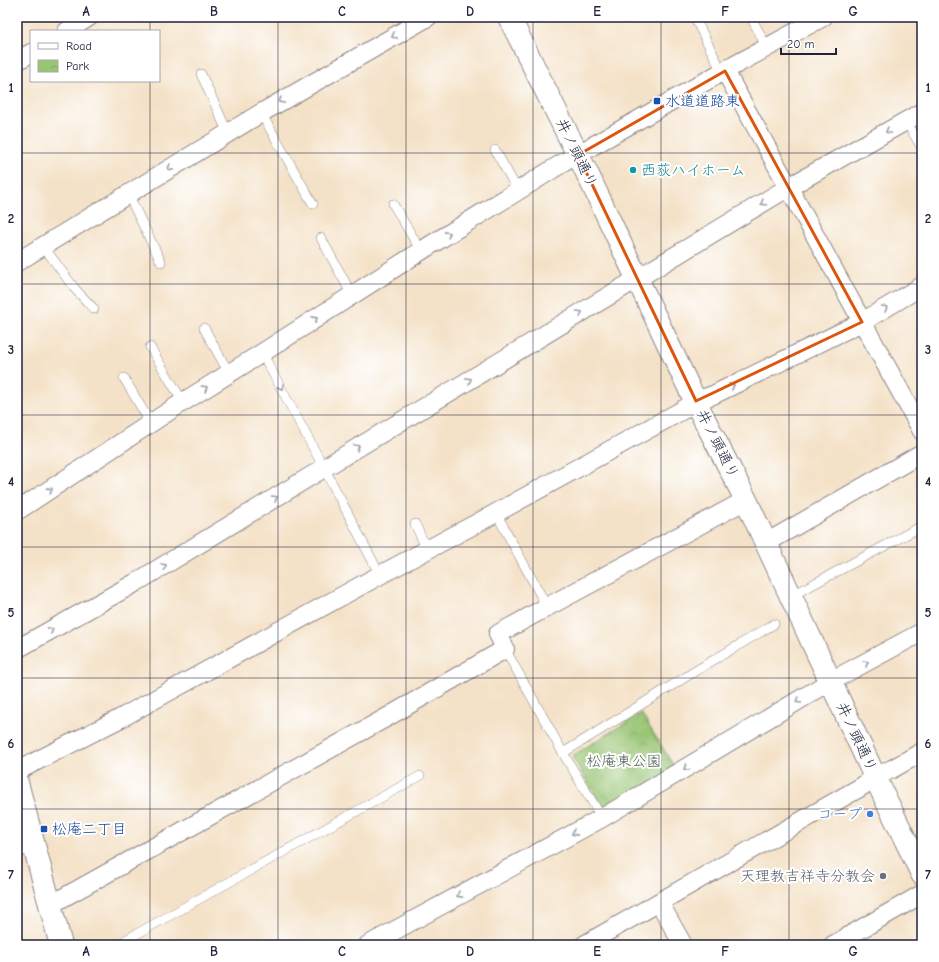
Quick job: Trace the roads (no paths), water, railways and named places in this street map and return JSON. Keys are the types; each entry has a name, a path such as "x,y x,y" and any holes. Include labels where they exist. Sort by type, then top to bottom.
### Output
{"main road":[{"name":"井ノ頭通り","path":"510,17 578,155 701,413 746,500 875,777 922,874"},
{"path":"17,783 25,849 50,905 61,945"}],"street":[{"path":"69,30 89,17"},
{"path":"17,262 261,113 428,17"},
{"path":"17,512 229,373 561,164 823,17"},
{"path":"17,62 30,54"},
{"path":"724,72 922,431"},
{"path":"17,649 135,583 788,187 922,112"},
{"path":"17,771 120,718 380,574 496,513 681,412 696,401 713,395 862,322 922,286"},
{"path":"766,543 922,453"},
{"path":"50,905 391,715 505,649 498,634 746,500"},
{"path":"368,945 602,818 831,681 922,632"},
{"path":"584,945 875,777 922,752"},
{"path":"833,945 922,894"},
{"path":"659,902 683,945"}],"lane":[{"path":"751,17 767,48"},
{"path":"697,22 724,72"},
{"path":"202,74 228,133"},
{"path":"261,113 313,204"},
{"path":"906,120 922,148"},
{"path":"495,150 518,191"},
{"path":"128,194 161,262"},
{"path":"393,204 421,251"},
{"path":"321,238 352,295"},
{"path":"43,246 75,289 94,309"},
{"path":"204,328 229,373"},
{"path":"150,347 184,402"},
{"path":"262,353 380,574"},
{"path":"124,378 151,424"},
{"path":"496,513 547,607"},
{"path":"415,524 427,550"},
{"path":"791,596 922,526"},
{"path":"563,753 774,624"},
{"path":"505,649 563,753 602,818"},
{"path":"117,945 420,776"}],"place":[{"name":"水道道路東","path":"657,101"},
{"name":"西荻ハイホーム","path":"633,170"},
{"name":"コープ","path":"870,814"},
{"name":"松庵二丁目","path":"44,829"},
{"name":"天理教吉祥寺分教会","path":"883,876"}],"park label":[{"name":"松庵東公園","path":"624,761"}]}
